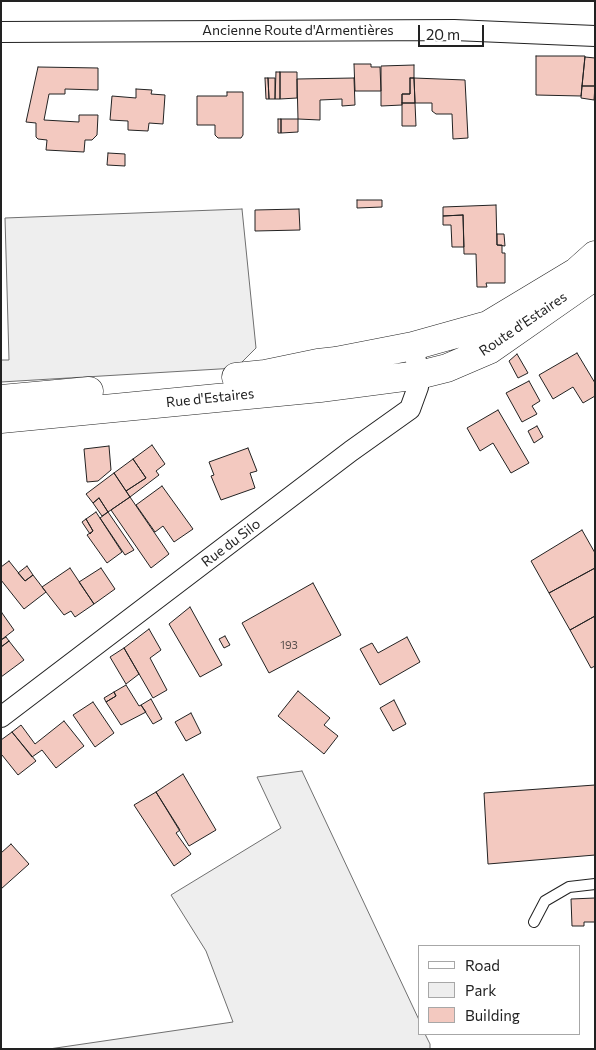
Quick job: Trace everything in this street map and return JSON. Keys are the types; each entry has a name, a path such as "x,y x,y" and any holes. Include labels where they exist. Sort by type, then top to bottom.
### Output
{"main road":[{"name":"Route d'Estaires","path":"1,399 265,374 318,362 336,361 413,346 488,325 576,272 595,255"},
{"name":"Route d'Estaires","path":"419,375 447,368 489,350 595,276"},
{"name":"Rue d'Estaires","path":"1,419 320,388 419,375"}],"street":[{"name":"Ancienne Route d'Armentières","path":"1,32 454,30 595,36"},
{"name":"Rue du Silo","path":"1,717 351,451 410,409 418,387 419,375 413,346"}],"lane":[{"path":"534,922 545,901 569,887 595,884"}],"green space":[{"path":"242,209 256,348 236,368 1,382 1,360 9,360 5,218"},
{"path":"302,771 418,1018 418,1035 426,1035 430,1044 430,1049 49,1049 233,1022 206,951 171,895 281,828 257,777"}],"building":[{"path":"536,56 585,56 581,96 536,95"},
{"path":"585,57 595,58 595,86 582,86"},
{"path":"354,64 371,64 371,67 380,67 381,91 355,91"},
{"path":"414,65 414,78 410,78 410,94 402,94 402,105 381,106 381,66"},
{"path":"38,67 98,68 98,90 65,89 65,94 49,94 44,120 79,122 79,115 98,115 97,135 92,140 85,140 84,152 46,150 47,140 36,137 36,123 26,122"},
{"path":"276,72 280,72 280,99 275,99"},
{"path":"280,72 297,72 297,98 280,99"},
{"path":"265,78 268,78 269,99 266,99"},
{"path":"268,78 275,78 275,99 269,99"},
{"path":"354,78 355,105 342,106 342,99 320,100 320,120 298,119 297,79"},
{"path":"410,78 414,78 415,103 402,103 402,94 410,94"},
{"path":"414,78 465,80 468,138 453,139 452,114 436,114 432,111 432,103 415,103"},
{"path":"582,86 595,86 594,100 581,98"},
{"path":"136,89 152,90 151,94 165,95 163,124 149,123 148,131 128,130 128,121 110,120 112,96 136,98"},
{"path":"227,92 243,92 243,135 241,138 218,138 215,135 215,125 197,125 197,96 227,96"},
{"path":"402,103 415,103 416,126 402,126"},
{"path":"278,119 281,119 281,133 278,133"},
{"path":"281,119 298,119 298,132 281,133"},
{"path":"108,153 125,154 125,166 107,165"},
{"path":"357,200 382,200 382,207 357,208"},
{"path":"496,205 497,245 502,245 502,253 505,253 505,283 486,283 487,287 477,287 476,254 464,254 463,215 443,216 443,207"},
{"path":"299,209 300,230 255,231 255,210"},
{"path":"463,215 464,247 452,247 451,225 443,225 443,216"},
{"path":"497,234 504,234 505,246 497,245"},
{"path":"577,353 595,383 595,396 583,403 573,387 553,399 539,375"},
{"path":"517,354 528,373 518,378 509,361"},
{"path":"529,381 540,401 532,406 537,414 522,422 506,393"},
{"path":"498,410 529,463 511,473 493,443 480,451 467,428"},
{"path":"537,426 543,437 534,443 528,431"},
{"path":"152,445 165,464 156,471 159,475 130,497 126,491 146,478 133,459"},
{"path":"109,446 111,470 98,481 87,482 84,449"},
{"path":"248,448 257,471 250,473 255,488 221,500 211,476 214,475 209,462"},
{"path":"133,459 146,478 126,491 114,473"},
{"path":"114,473 130,497 108,512 99,498 93,503 86,494"},
{"path":"162,486 193,529 174,542 163,526 155,532 136,505"},
{"path":"130,497 169,554 151,568 111,510"},
{"path":"99,498 108,512 102,516 93,503"},
{"path":"96,512 122,552 107,563 87,535 93,531 86,519"},
{"path":"108,512 134,550 125,555 100,518"},
{"path":"86,519 93,531 90,534 82,522"},
{"path":"582,530 595,553 595,568 549,593 531,561"},
{"path":"9,561 25,581 33,575 46,592 24,609 1,580 1,567"},
{"path":"27,566 33,575 25,581 18,573"},
{"path":"70,568 94,604 75,617 71,611 64,615 42,587"},
{"path":"101,568 115,589 94,604 79,582"},
{"path":"595,568 595,616 570,630 549,593"},
{"path":"313,583 341,635 269,673 242,623"},
{"path":"190,607 222,665 200,677 169,624"},
{"path":"1,614 14,630 1,640"},
{"path":"595,616 595,666 591,668 570,630"},
{"path":"149,629 161,650 150,658 167,690 153,698 124,648"},
{"path":"225,636 230,645 224,648 219,639"},
{"path":"6,637 9,641 1,647 1,640"},
{"path":"407,637 420,662 380,685 360,649 372,643 378,653"},
{"path":"9,641 24,660 1,677 1,647"},
{"path":"124,648 139,674 126,684 110,657"},
{"path":"126,685 139,706 141,705 146,712 121,725 106,702 116,696 114,692"},
{"path":"298,691 330,718 324,725 338,736 324,754 278,716"},
{"path":"114,692 116,696 106,702 104,698"},
{"path":"151,699 162,719 153,724 141,705"},
{"path":"394,700 406,724 393,731 380,708"},
{"path":"93,702 114,733 95,747 73,715"},
{"path":"191,713 201,733 186,741 175,722"},
{"path":"64,721 84,746 56,768 42,750 32,757 12,732 21,725 35,744"},
{"path":"12,732 36,761 18,775 1,756 1,740"},
{"path":"183,774 216,830 189,846 156,792"},
{"path":"595,785 595,855 488,864 484,793"},
{"path":"156,792 180,830 176,833 191,854 174,866 134,805"},
{"path":"11,844 29,864 1,889 1,853"},
{"path":"595,898 595,922 584,922 584,926 572,926 571,899"}]}
